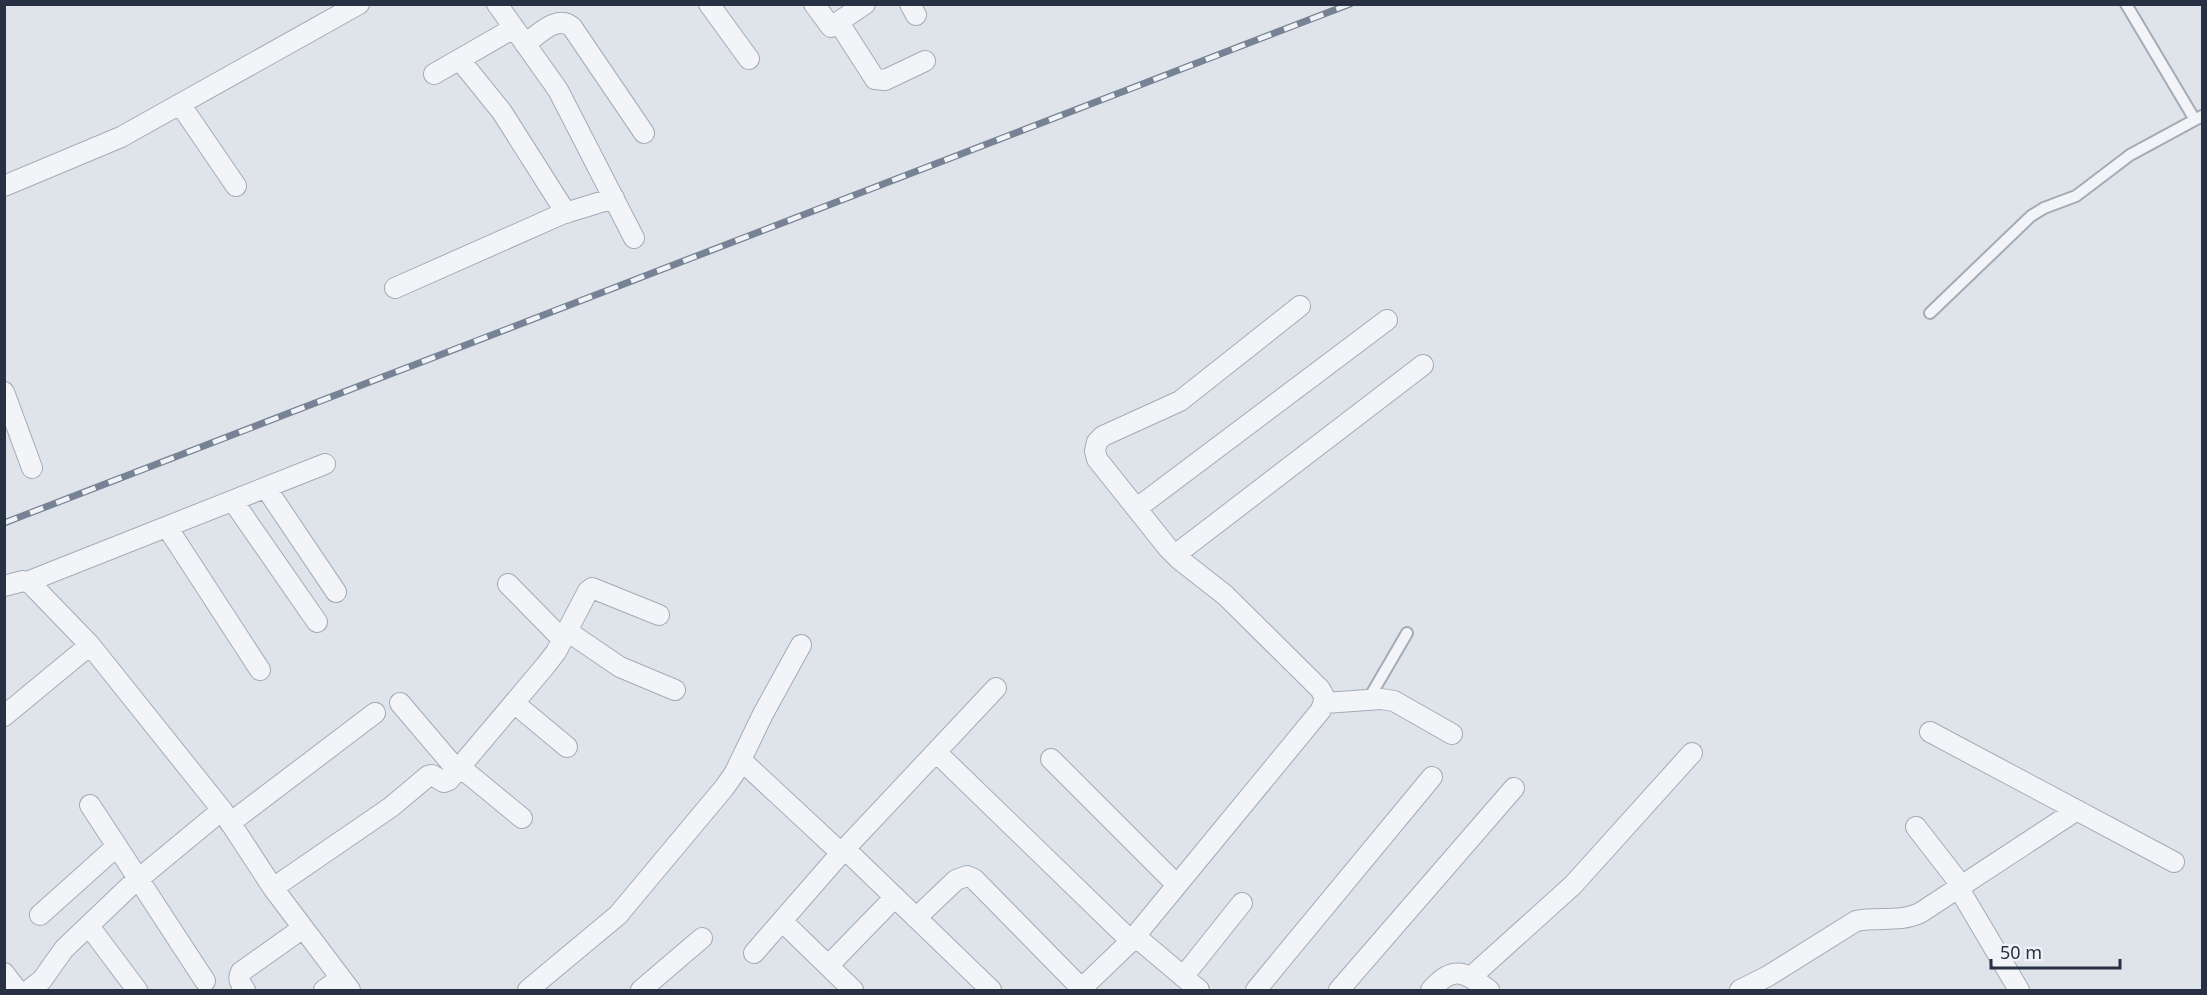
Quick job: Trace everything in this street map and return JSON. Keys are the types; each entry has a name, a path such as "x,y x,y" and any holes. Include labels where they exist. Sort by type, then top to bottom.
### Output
{"street":[{"path":"4,186 98,148 359,4"},
{"path":"498,4 568,107 634,238"},
{"path":"709,4 749,59"},
{"path":"814,4 831,27 865,4"},
{"path":"434,74 460,60 520,36 557,22 567,23 572,27 644,133"},
{"path":"839,23 875,79 885,80 925,61"},
{"path":"460,60 502,112 566,213"},
{"path":"180,104 236,186"},
{"path":"394,288 566,213 614,198"},
{"path":"916,918 956,880 968,876 974,879 1081,990 1133,938 1325,703 1320,689 1226,595 1175,555 1097,459 1095,451 1097,442 1110,431 1180,401 1300,306"},
{"path":"1137,508 1387,320"},
{"path":"1175,555 1423,365"},
{"path":"6,403 32,468"},
{"path":"4,586 15,582 27,582 325,464"},
{"path":"266,488 336,592"},
{"path":"233,501 317,622"},
{"path":"167,527 260,670"},
{"path":"27,582 90,645 226,816 273,888 345,985 324,990"},
{"path":"508,584 565,635 620,667 675,690"},
{"path":"273,888 391,807 428,776 436,776 444,782 546,665 588,591 592,588 659,615"},
{"path":"4,716 90,645"},
{"path":"528,990 618,915 724,788 801,645"},
{"path":"754,953 843,851 996,688"},
{"path":"1325,703 1394,701 1452,734"},
{"path":"400,703 458,768 522,819"},
{"path":"514,703 567,747"},
{"path":"4,973 29,990 42,980 64,948 139,879 375,713"},
{"path":"1930,732 2174,862"},
{"path":"936,752 1133,938 1199,990"},
{"path":"1471,977 1573,885 1692,753"},
{"path":"1051,759 1176,884"},
{"path":"741,760 895,897 991,990"},
{"path":"1256,990 1432,777"},
{"path":"1339,990 1514,788"},
{"path":"90,805 205,981"},
{"path":"1740,990 1768,976 1856,921 1909,918 1920,913 2077,810"},
{"path":"1916,827 1960,886 2019,990"},
{"path":"40,915 117,846"},
{"path":"828,966 895,897"},
{"path":"1183,977 1242,903"},
{"path":"782,921 853,990"},
{"path":"89,926 137,990"},
{"path":"245,990 239,982 241,972 303,928"},
{"path":"641,990 702,938"},
{"path":"1431,990 1441,978 1450,973 1460,973 1471,977 1489,990"}],"lane":[{"path":"1930,314 2031,216 2044,208 2076,196 2130,155 2199,118 2126,4"},
{"path":"1368,700 1407,633"}],"railway":[{"path":"4,523 1350,4"}]}
